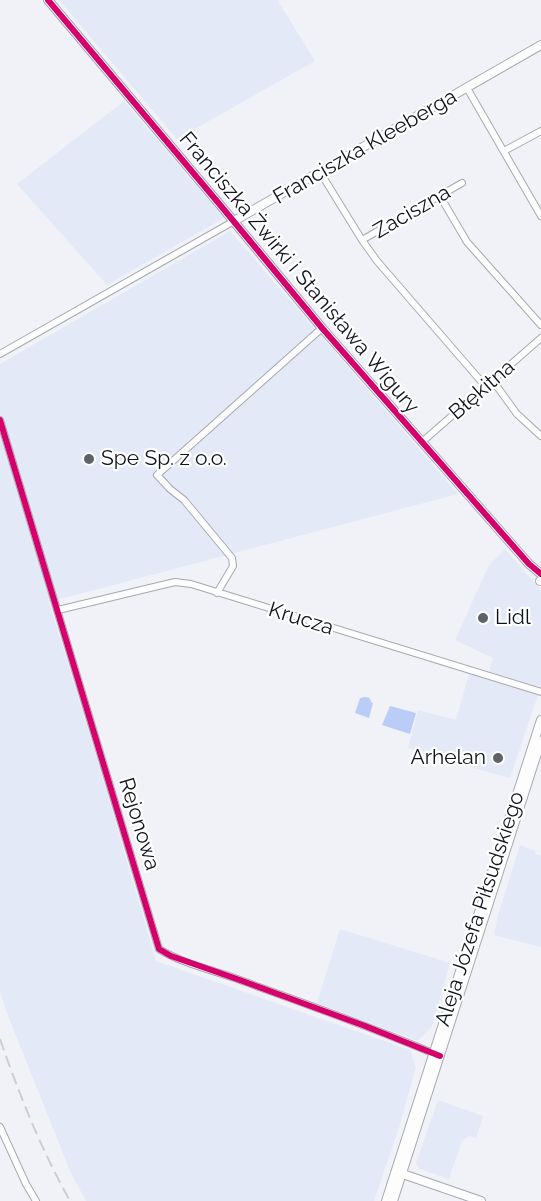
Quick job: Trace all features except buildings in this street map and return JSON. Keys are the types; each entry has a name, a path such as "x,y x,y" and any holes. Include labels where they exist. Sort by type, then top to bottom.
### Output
{"street":[{"name":"Franciszka Żwirki i Stanisława Wigury","path":"48,0 322,328 541,580"},
{"name":"Franciszka Kleeberga","path":"0,354 541,45"},
{"path":"467,88 541,216"},
{"path":"504,151 541,131"},
{"path":"320,172 377,261 486,387"},
{"name":"Zaciszna","path":"362,240 462,183"},
{"path":"440,196 467,242 541,325"},
{"path":"217,593 233,566 232,558 184,500 158,475 322,328"},
{"name":"Błękitna","path":"423,442 541,338"},
{"path":"493,381 517,414 541,436"},
{"name":"Rejonowa","path":"0,420 159,949 171,956 237,978 437,1055"},
{"name":"Krucza","path":"58,610 175,582 191,584 541,692"},
{"name":"Aleja Józefa Piłsudskiego","path":"437,1055 541,720"},
{"name":"Aleja Józefa Piłsudskiego","path":"386,1201 399,1172 541,741"},
{"path":"0,1127 36,1201"},
{"path":"399,1172 481,1201"},
{"name":"Aleja Józefa Piłsudskiego","path":"393,1201 399,1172"}],"shaded area":[{"path":"59,0 280,0 278,1 315,61 177,139"},
{"path":"124,101 224,218 107,285 17,184"},
{"path":"230,231 458,494 49,602 156,961 410,1050 416,1067 399,1128 374,1201 86,1201 70,1171 0,991 0,364"},
{"path":"505,549 541,590 541,688 489,672 493,658 455,640 489,565"},
{"path":"469,674 538,695 510,778 408,748 418,710 456,720"},
{"path":"520,845 536,851 535,854 541,856 541,947 494,935"},
{"path":"340,929 450,963 432,1026 418,1041 317,1003"},
{"path":"438,1100 483,1116 476,1138 469,1136 462,1141 449,1179 420,1169 416,1163"}],"water":[{"path":"360,698 370,698 373,703 369,718 355,713"},
{"path":"390,706 416,713 410,734 382,725"}],"railway":[{"path":"0,1039 31,1121 70,1201"}],"cycle path":[{"path":"48,0 322,328 529,564 541,574"},
{"path":"0,420 159,949 171,956 365,1026 440,1056"}],"place":[{"name":"Spe Sp. z o.o.","path":"89,459"},
{"name":"Lidl","path":"483,618"},
{"name":"Arhelan","path":"498,758"}]}
